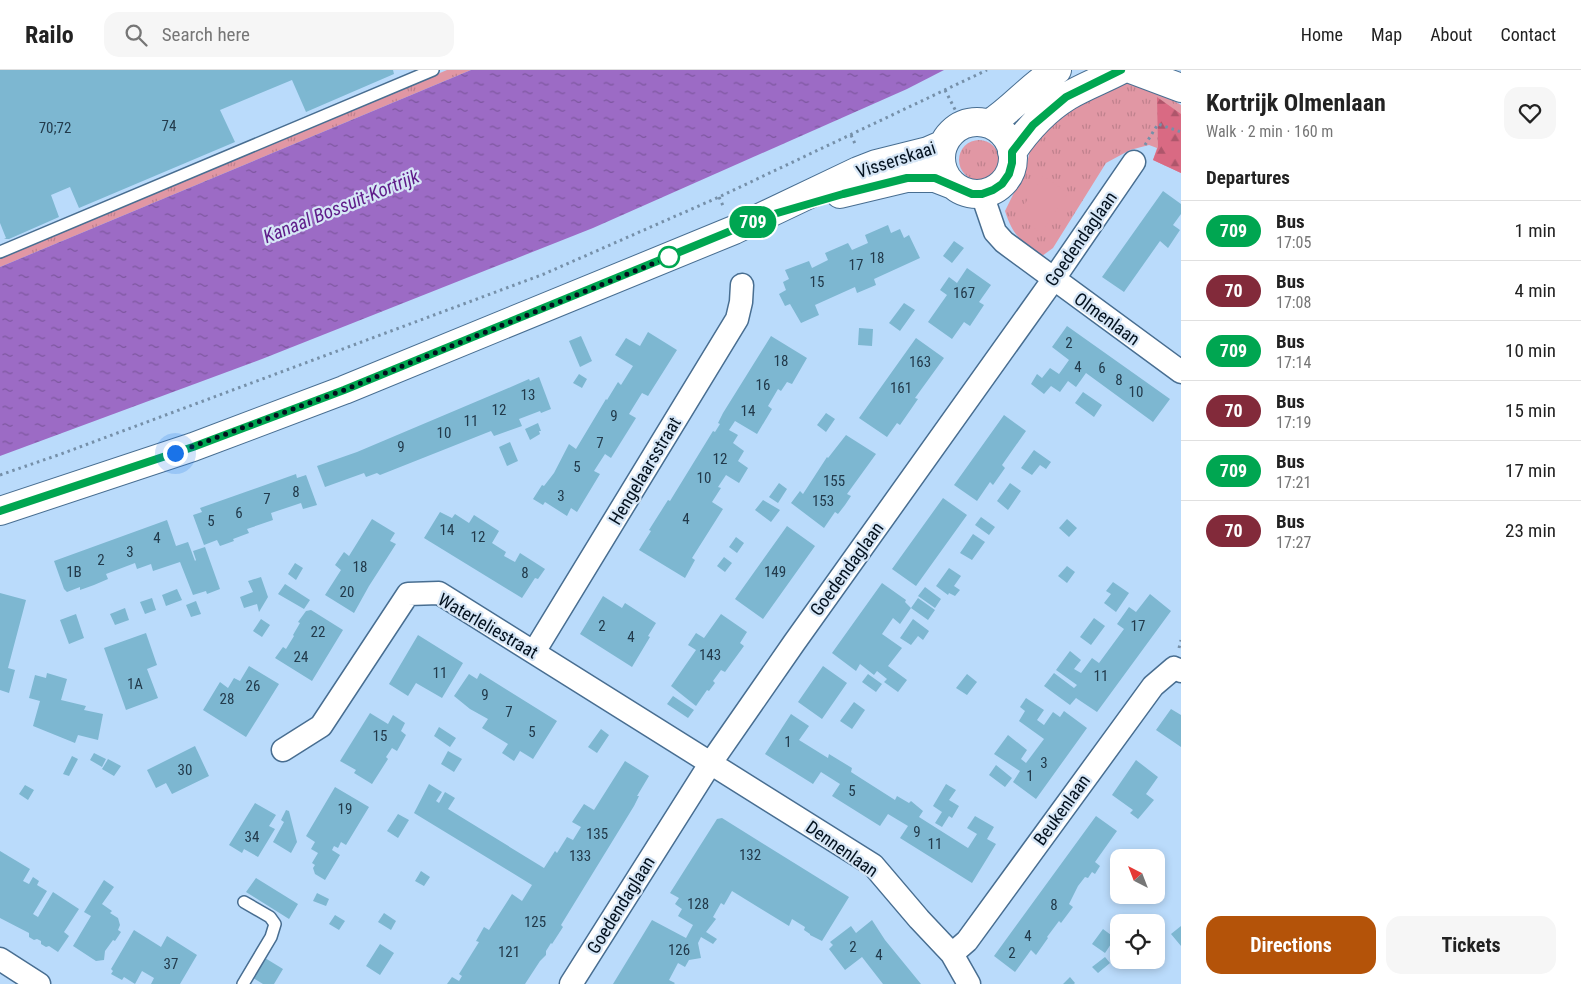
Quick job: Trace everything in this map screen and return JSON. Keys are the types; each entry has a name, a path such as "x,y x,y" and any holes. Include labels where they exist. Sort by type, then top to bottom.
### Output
{"main road":[{"path":"976,124 1003,133 1009,142 1012,152 1009,174 1002,184 982,194 962,191 953,185 946,176 942,166 941,155 944,144 949,136 976,124 1002,116 1046,77 1058,70"},
{"path":"1012,152 1033,125 1058,103 1077,91 1121,70"},
{"path":"1133,70 1181,88"},
{"name":"Visserskaai","path":"0,511 193,447 344,390 767,216 835,181 876,164 928,152 944,144"},
{"name":"Visserskaai","path":"767,216 852,191 907,178 935,178 953,185"}],"street":[{"name":"Goedendaglaan","path":"571,984 710,764 1053,280 1134,162"},
{"name":"Olmenlaan","path":"982,194 996,232 1004,242 1053,280 1181,372"},
{"name":"Hengelaarsstraat","path":"534,652 737,319 742,285"},
{"name":"Waterleliestraat","path":"283,750 321,726 408,594 438,593 710,764"},
{"name":"Beukenlaan","path":"952,954 967,941 1153,686 1178,669"},
{"name":"Dennenlaan","path":"710,764 872,865 952,954 969,984"},
{"path":"0,959 39,984"}],"lane":[{"path":"0,252 432,70"},
{"path":"243,984 271,937 275,924 270,917 244,902"}],"path":[{"path":"0,475 544,274 719,197 987,70"},
{"path":"945,90 976,124"},
{"path":"1134,162 1158,124 1181,132"}],"green space":[{"path":"447,70 471,70 0,267 0,257"},
{"path":"1130,82 1159,92 1181,105 1181,173 1153,160 1157,148 1149,145 1130,150 1106,163 1053,248 1042,256 1019,237 1011,226 1005,211 1026,168 1030,150 1049,120 1113,86"},
{"path":"1157,97 1181,114 1181,173 1153,160 1158,147"},
{"path":"983,140 990,143 996,149 999,160 998,168 990,177 983,180 975,180 968,177 960,168 959,156 962,149 971,141"},
{"path":"1043,176 1068,193 1041,233 1017,216"}],"water":[{"name":"Kanaal Bossuit-Kortrijk","path":"471,70 944,70 907,89 593,228 262,359 0,456 0,267"}],"building":[{"path":"0,70 393,70 394,74 306,112 292,80 220,110 235,142 79,208 70,187 51,195 59,217 9,239 4,239 6,238 0,223"},
{"path":"1163,191 1181,204 1181,214 1173,225 1180,230 1168,248 1160,241 1124,292 1102,277"},
{"path":"888,225 891,233 900,229 904,238 909,235 920,258 874,279 876,285 857,293 855,287 815,305 819,315 801,323 790,304 785,306 779,294 786,290 783,282 789,279 785,270 809,261 812,268 828,260 825,253 848,243 852,250 868,243 865,235"},
{"path":"954,241 964,248 952,263 943,256"},
{"path":"967,268 991,285 979,302 984,305 970,326 964,322 952,339 928,322 947,295 940,290 949,277 957,283"},
{"path":"904,303 915,310 900,331 889,323"},
{"path":"1067,326 1170,399 1153,422 1086,373 1076,387 1068,381 1060,392 1051,386 1044,394 1031,384 1037,374 1042,378 1050,368 1059,374 1069,360 1052,347"},
{"path":"859,328 873,329 872,346 858,345"},
{"path":"648,332 677,350 648,396 642,393 629,414 636,418 611,458 605,454 594,471 600,474 577,512 571,508 567,516 545,502 543,505 533,499 542,485 544,486 554,473 569,444 576,449 606,399 618,382 621,385 633,366 615,355 626,338 640,346"},
{"path":"581,336 592,361 580,367 569,341"},
{"path":"771,336 807,358 792,384 787,382 781,391 778,389 768,406 772,409 757,434 735,421 729,430 738,435 733,443 744,451 738,461 748,468 739,483 726,475 718,487 721,488 712,502 723,509 692,558 695,560 685,578 639,550 668,500 670,501 713,431 715,432 720,424 718,423 723,413"},
{"path":"916,338 944,358 915,398 918,399 900,425 897,423 887,437 859,418"},
{"path":"579,374 587,379 582,388 573,383"},
{"path":"539,377 551,409 519,419 522,426 494,436 491,431 380,475 377,473 366,477 364,473 325,487 317,466 357,452 529,379 530,381"},
{"path":"1083,392 1102,405 1094,417 1075,403"},
{"path":"826,413 835,419 826,432 817,425"},
{"path":"1004,415 1026,431 1002,465 1005,468 993,485 990,482 977,501 954,485"},
{"path":"538,423 541,431 539,431 540,434 530,440 525,429"},
{"path":"846,435 876,454 847,494 851,496 845,505 838,514 835,512 824,528 791,503 800,491 803,494 827,457"},
{"path":"510,442 518,461 507,466 499,447"},
{"path":"1034,450 1051,462 1046,469 1040,465 1032,475 1021,468"},
{"path":"296,474 297,478 306,475 317,505 303,509 301,503 271,513 273,520 247,529 249,533 233,539 234,541 220,546 217,540 204,545 193,515 202,512 200,508"},
{"path":"779,483 787,489 778,503 769,497"},
{"path":"1010,483 1021,491 1008,510 997,501"},
{"path":"943,498 967,515 916,586 892,569"},
{"path":"763,500 780,510 771,522 755,510"},
{"path":"440,512 452,518 455,514 469,523 474,515 499,531 492,543 506,552 504,556 515,562 520,553 545,569 538,579 535,578 522,598 424,538"},
{"path":"981,517 995,527 989,535 975,525"},
{"path":"372,519 395,533 390,541 396,544 354,613 325,595 341,570 335,565 344,552 349,556"},
{"path":"1067,519 1077,528 1069,537 1059,528"},
{"path":"167,520 176,546 188,542 195,561 193,551 205,547 220,589 207,594 206,591 193,595 180,562 153,571 151,564 137,569 135,563 106,574 108,579 94,585 80,590 80,587 67,592 64,589 54,561"},
{"path":"787,526 815,546 763,619 735,599"},
{"path":"973,534 985,542 972,560 960,553"},
{"path":"736,537 744,543 737,553 729,547"},
{"path":"724,557 732,563 725,572 717,566"},
{"path":"295,563 303,568 296,580 288,574"},
{"path":"1067,566 1075,572 1067,583 1058,576"},
{"path":"949,568 961,576 954,586 960,590 955,596 949,593 948,595 936,586"},
{"path":"261,577 268,597 259,612 257,604 244,608 240,597 253,592 248,581"},
{"path":"1113,582 1129,593 1116,612 1104,603 1111,594 1106,591"},
{"path":"882,583 906,600 905,602 911,608 900,624 893,618 882,634 902,648 888,666 907,680 898,692 884,682 887,679 877,671 874,675 860,664 856,671 832,653"},
{"path":"285,584 310,600 304,609 278,594"},
{"path":"925,587 941,599 935,608 918,596"},
{"path":"177,589 182,600 166,606 162,595"},
{"path":"0,593 26,600 8,668 15,670 9,693 0,690"},
{"path":"1150,594 1171,611 1097,712 1076,698 1070,705 1044,686 1054,673 1074,688 1077,685 1056,670 1070,651 1081,660 1074,669 1081,673 1092,658 1099,663 1124,629 1117,624 1129,607 1136,612"},
{"path":"603,596 622,608 625,603 656,623 632,667 580,634"},
{"path":"152,598 156,610 145,614 140,602"},
{"path":"918,598 935,610 928,620 911,608"},
{"path":"196,601 201,614 191,617 186,605"},
{"path":"125,608 129,620 115,625 110,614"},
{"path":"311,610 343,630 312,681 275,658 283,647 286,649 300,623 298,622 306,611"},
{"path":"76,614 84,638 69,644 60,620"},
{"path":"721,614 747,632 740,643 744,646 725,672 721,670 713,681 715,683 709,691 707,690 696,706 671,686 696,650 688,645 696,633 704,638"},
{"path":"1094,618 1105,626 1091,645 1080,637"},
{"path":"261,619 270,625 262,637 253,631"},
{"path":"913,619 929,631 923,640 918,636 911,645 900,638"},
{"path":"146,633 157,665 147,669 158,698 126,710 104,648"},
{"path":"418,635 463,663 442,698 416,683 408,696 389,684"},
{"path":"249,666 279,684 246,737 203,710 220,682 228,688 234,678 240,681"},
{"path":"823,666 847,683 822,719 798,702"},
{"path":"47,673 67,679 61,700 86,706 84,710 103,714 98,740 78,735 75,743 33,726 40,701 29,698 35,675 46,678"},
{"path":"480,673 557,721 533,759 520,751 514,761 502,753 508,744 482,728 488,719 470,709 454,696 469,674 477,679"},
{"path":"868,674 882,684 876,692 862,682"},
{"path":"967,674 977,682 967,695 956,688"},
{"path":"673,696 694,710 688,718 667,704"},
{"path":"1026,698 1044,710 1037,720 1044,725 1053,712 1060,717 1064,711 1087,728 1036,799 1013,782 1020,771 994,754 1008,735 1027,750 1021,759 1026,763 1044,739 1019,721 1025,711 1020,707"},
{"path":"854,702 865,710 852,729 840,721"},
{"path":"1171,709 1181,715 1181,747 1156,730"},
{"path":"370,713 388,724 393,715 405,723 401,731 406,735 397,751 392,748 386,757 388,759 372,784 354,773 356,770 340,761"},
{"path":"791,714 809,726 799,740 828,758 829,754 852,768 851,772 895,800 897,796 909,803 911,801 923,811 919,817 968,848 977,834 967,828 975,816 994,827 987,839 996,844 972,883 900,838 908,826 888,814 880,826 832,796 840,784 821,772 813,784 765,754"},
{"path":"439,727 456,738 450,747 434,736"},
{"path":"601,729 609,735 597,753 588,747"},
{"path":"195,746 209,776 172,794 166,783 156,788 147,770"},
{"path":"448,751 462,759 454,772 441,764"},
{"path":"94,753 106,759 102,767 90,760"},
{"path":"72,756 78,759 69,776 63,774"},
{"path":"108,759 121,766 114,776 102,769"},
{"path":"1136,760 1158,777 1146,794 1154,800 1138,819 1130,813 1133,810 1112,795"},
{"path":"625,761 649,776 637,796 639,796 634,806 561,925 563,927 525,984 447,984 452,977 459,981 462,976 459,974 479,942 476,941 484,927 489,930 512,894 522,901 532,885 414,813 429,784 442,792 436,801 439,803 445,792 455,798 448,809 544,868 555,851 557,853 567,837 573,840 581,827 572,822 584,804 594,810"},
{"path":"996,765 1012,778 1005,787 989,775"},
{"path":"946,784 956,790 949,800 959,806 952,818 949,816 942,827 935,823 942,812 933,806"},
{"path":"25,785 34,790 28,800 19,794"},
{"path":"335,787 369,807 346,845 341,842 338,848 334,846 332,850 340,855 325,880 315,874 313,868 315,865 312,863 318,853 311,849 315,842 306,836"},
{"path":"255,803 276,815 269,826 275,829 258,857 244,849 242,853 229,845"},
{"path":"286,810 289,811 297,842 291,853 273,842 284,822 281,820"},
{"path":"398,814 409,820 398,838 387,831"},
{"path":"1096,816 1117,831 1095,862 1100,866 1095,874 1092,872 1078,886 1069,904 1073,907 1061,923 1059,921 1036,955 1031,950 1015,972 994,956"},
{"path":"722,818 849,897 822,941 810,935 804,930 805,927 792,919 789,926 732,891 724,905 721,903 713,917 716,919 706,932 717,939 713,944 701,937 698,943 701,958 689,960 685,967 678,963 669,980 674,984 613,984 652,920 686,938 693,925 678,916 682,909 675,904 679,898 670,893 717,819"},
{"path":"0,851 30,869 23,881 29,884 33,877 39,881 37,885 47,891 33,914 38,917 53,892 79,909 64,932 69,936 58,952 49,946 46,947 41,944 41,941 37,939 34,940 29,937 29,933 0,918"},
{"path":"421,871 430,877 424,886 415,881"},
{"path":"256,878 298,904 289,919 246,892"},
{"path":"104,880 114,887 102,904 112,911 110,913 118,918 120,925 118,930 121,932 105,951 104,960 96,961 73,946 91,916 84,912"},
{"path":"317,893 329,899 326,906 313,901"},
{"path":"384,913 396,921 391,930 378,922"},
{"path":"335,915 345,921 339,930 329,924"},
{"path":"872,920 885,940 921,984 883,984 862,957 845,970 829,949 833,945 830,942 851,926 856,933"},
{"path":"1181,926 1181,946 1171,934"},
{"path":"1103,929 1110,934 1110,946 1105,953 1092,944"},
{"path":"134,930 161,947 167,936 197,955 180,984 151,984 154,978 142,971 135,984 124,977 122,980 111,974 113,971 111,969"},
{"path":"380,944 394,953 380,975 366,966"},
{"path":"1105,957 1110,963 1098,973 1092,967"},
{"path":"265,958 283,969 274,984 263,984 253,978"},
{"path":"1070,977 1074,984 1063,984"}],"bus line":[{"name":"709","path":"0,511 193,447 344,390 767,216 878,184 907,178 935,178 972,194 982,194 993,190 1002,184 1009,174 1012,152 1033,125 1066,97 1121,70"}],"route":[{"path":"175,453 344,390 669,257"}]}
